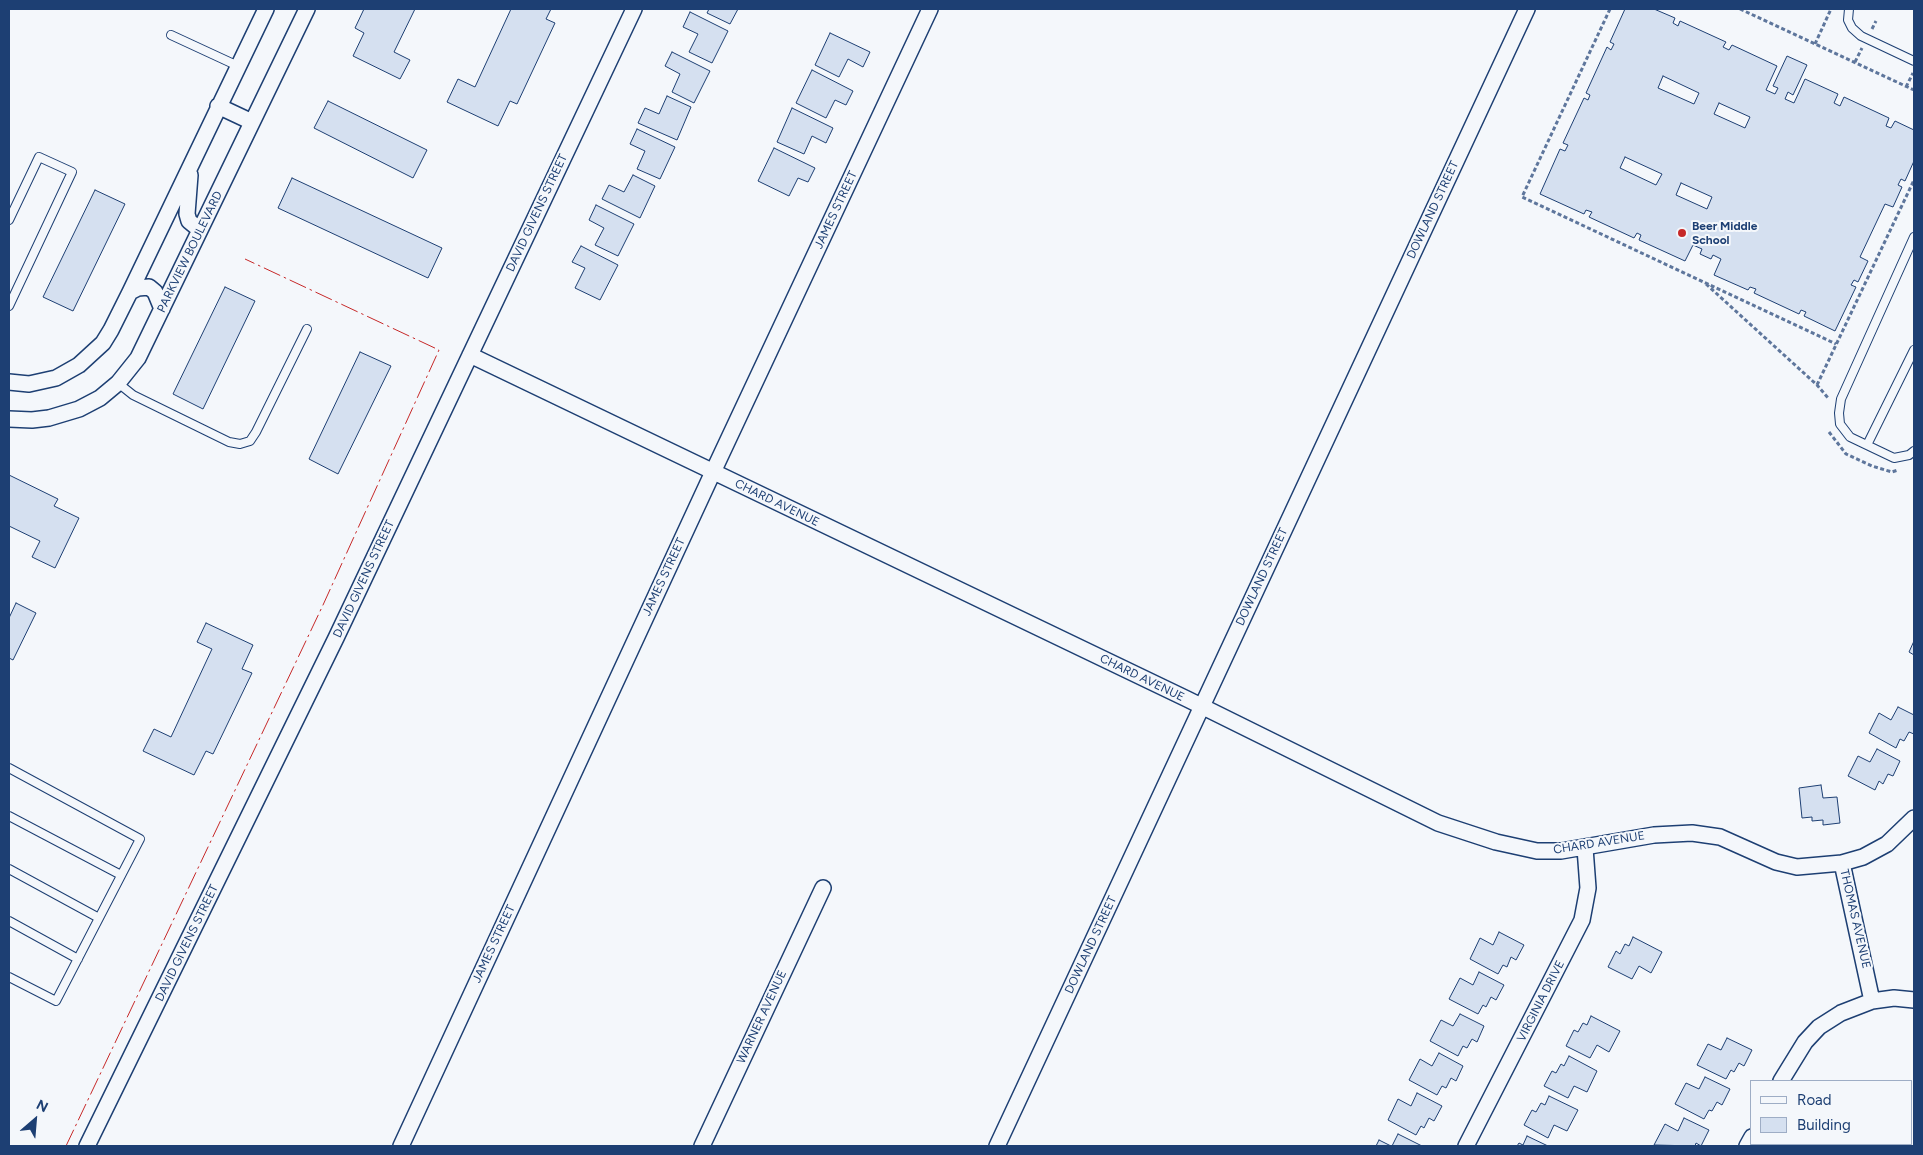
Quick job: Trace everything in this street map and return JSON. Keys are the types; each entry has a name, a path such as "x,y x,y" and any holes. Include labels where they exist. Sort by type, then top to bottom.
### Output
{"street":[{"path":"9,382 29,384 43,382 68,373 79,366 103,343 130,292 266,9"},
{"name":"PARKVIEW BOULEVARD","path":"9,419 32,420 66,414 100,398 118,383 138,358 307,9"},
{"name":"DAVID GIVENS STREET","path":"87,1146 336,638 634,9"},
{"name":"JAMES STREET","path":"401,1146 712,472 930,9"},
{"name":"DOWLAND STREET","path":"998,1146 1527,9"},
{"path":"218,106 252,122"},
{"path":"191,163 186,214 189,222 200,230"},
{"path":"130,292 138,288 149,287 156,292 162,310"},
{"name":"CHARD AVENUE","path":"470,355 1202,707 1438,823 1496,842 1537,851 1560,851 1654,835 1692,833 1720,837 1776,862 1798,867 1842,863"},
{"name":"THOMAS AVENUE","path":"1872,1001 1842,863 1875,852 1898,835 1914,818"},
{"name":"VIRGINIA DRIVE","path":"1466,1146 1582,920 1588,888 1585,848"},
{"name":"WARNER AVENUE","path":"702,1146 823,888"},
{"path":"1782,1080 1798,1051 1819,1027 1841,1013 1872,1001 1894,998 1914,1000"}],"lane":[{"path":"1849,9 1848,20 1852,28 1861,36 1914,61"},
{"path":"171,35 238,66"},
{"path":"9,220 39,157 72,172 9,306"},
{"path":"1914,237 1841,399 1839,413 1840,424 1850,437 1894,458 1909,455 1914,451"},
{"path":"118,383 134,395 229,442 240,444 250,441 256,432 307,329"},
{"path":"1867,445 1914,350"},
{"path":"9,768 140,839 56,1001 9,977"},
{"path":"9,816 121,876"},
{"path":"9,869 99,918"},
{"path":"9,921 78,959"}],"path":[{"path":"1610,9 1522,197 1836,344"},
{"path":"1740,9 1914,90"},
{"path":"1814,44 1831,9"},
{"path":"1906,86 1914,70"},
{"path":"1817,385 1914,180"},
{"path":"1704,282 1830,397 1828,404"},
{"path":"1827,428 1846,454 1872,466 1892,472 1900,470"}],"building":[{"path":"364,9 415,9 394,52 410,60 400,79 353,56 364,33 355,28"},
{"path":"511,9 551,9 546,19 555,23 517,104 510,101 498,126 447,102 458,79 475,87"},
{"path":"709,9 738,9 730,24 707,13"},
{"name":"Beer Middle School","path":"1625,9 1654,9 1675,18 1673,23 1678,26 1680,21 1726,42 1723,47 1729,50 1732,45 1777,66 1766,90 1775,94 1778,88 1773,86 1787,56 1807,65 1793,95 1788,92 1785,99 1794,103 1805,79 1838,94 1834,103 1840,106 1844,97 1889,118 1886,126 1891,128 1895,121 1914,130 1914,161 1905,181 1901,179 1898,185 1902,187 1893,207 1885,204 1860,257 1868,261 1858,282 1854,280 1851,285 1856,287 1835,331 1804,316 1806,312 1801,310 1799,314 1754,293 1756,289 1750,287 1748,290 1714,275 1721,259 1713,255 1711,259 1700,254 1702,249 1693,245 1685,261 1639,240 1641,235 1637,233 1634,238 1589,217 1592,212 1586,210 1584,214 1540,194 1560,149 1565,151 1568,145 1563,143 1584,98 1588,100 1590,95 1586,93 1607,47 1611,50 1614,44 1610,42","holes":["1663,76 1699,93 1694,104 1658,88","1719,103 1750,117 1745,128 1714,114","1625,157 1662,174 1656,185 1620,168","1681,183 1712,197 1707,209 1676,195"]},
{"path":"690,12 728,31 712,63 689,52 698,34 683,27"},
{"path":"830,33 870,52 863,67 848,59 839,77 815,65"},
{"path":"672,52 710,71 694,103 672,92 680,74 665,66"},
{"path":"812,70 853,91 846,105 835,100 826,118 796,103"},
{"path":"667,96 691,107 677,140 638,123 645,108 659,114"},
{"path":"328,101 427,150 413,178 314,128"},
{"path":"792,108 833,128 826,143 812,136 804,154 777,142"},
{"path":"637,129 675,147 660,179 637,169 645,151 630,144"},
{"path":"774,148 815,168 808,182 798,178 789,196 758,181"},
{"path":"633,175 655,186 640,218 602,199 609,185 624,192"},
{"path":"292,178 442,248 428,278 278,208"},
{"path":"95,190 125,204 73,311 43,297"},
{"path":"596,205 634,224 618,256 595,245 604,228 589,220"},
{"path":"581,246 618,265 600,300 575,288 585,268 572,262"},
{"path":"225,287 255,301 203,409 173,394"},
{"path":"360,352 391,366 338,474 309,459"},
{"path":"9,475 58,499 54,506 79,518 55,568 32,557 40,541 9,526"},
{"path":"16,603 36,613 13,660 9,658 9,618"},
{"path":"206,623 253,645 242,669 252,673 213,754 206,751 194,775 143,751 154,729 171,737 212,649 197,642"},
{"path":"1914,641 1914,655 1909,652"},
{"path":"1898,707 1914,715 1914,734 1909,732 1904,741 1900,739 1896,748 1869,733 1879,713 1891,720"},
{"path":"1877,749 1900,761 1893,776 1888,774 1883,784 1879,781 1875,790 1848,776 1858,756 1870,762"},
{"path":"1821,785 1823,798 1837,797 1840,823 1823,825 1823,820 1812,821 1812,817 1802,818 1799,788"},
{"path":"1499,932 1524,945 1516,960 1511,957 1507,967 1503,965 1498,974 1470,959 1480,938 1493,945"},
{"path":"1633,937 1662,952 1651,973 1639,966 1632,979 1608,967 1616,951 1620,954 1625,944 1629,946"},
{"path":"1479,972 1504,985 1496,1000 1491,997 1486,1007 1483,1005 1478,1014 1449,999 1460,978 1473,985"},
{"path":"1460,1014 1484,1026 1477,1042 1472,1039 1467,1048 1463,1046 1458,1056 1430,1041 1441,1020 1453,1026"},
{"path":"1591,1016 1620,1031 1609,1052 1597,1045 1590,1058 1566,1046 1574,1030 1578,1032 1583,1023 1587,1025"},
{"path":"1727,1038 1752,1050 1744,1066 1739,1063 1734,1072 1731,1070 1726,1079 1697,1065 1708,1044 1721,1050"},
{"path":"1439,1053 1463,1066 1456,1081 1451,1078 1446,1088 1442,1086 1437,1095 1409,1080 1420,1059 1432,1066"},
{"path":"1569,1056 1597,1071 1587,1092 1574,1086 1568,1098 1544,1086 1552,1071 1556,1073 1561,1064 1564,1066"},
{"path":"1705,1077 1730,1089 1722,1105 1717,1102 1704,1119 1675,1104 1686,1083 1699,1089"},
{"path":"1417,1093 1442,1106 1434,1121 1429,1118 1424,1128 1421,1126 1416,1135 1388,1120 1398,1099 1411,1106"},
{"path":"1549,1096 1578,1110 1567,1131 1554,1125 1548,1138 1524,1125 1532,1110 1536,1112 1541,1103 1545,1105"},
{"path":"1684,1118 1709,1130 1701,1146 1696,1143 1695,1146 1654,1145 1665,1124 1678,1131"},
{"path":"1398,1134 1422,1146 1392,1146"},
{"path":"1527,1136 1548,1146 1517,1146 1519,1143 1523,1145"},
{"path":"1379,1140 1391,1146 1376,1146"}],"power":[{"path":"66,1146 323,605 439,350 245,259"}],"place":[{"name":"Beer Middle School","path":"1682,233"}]}
